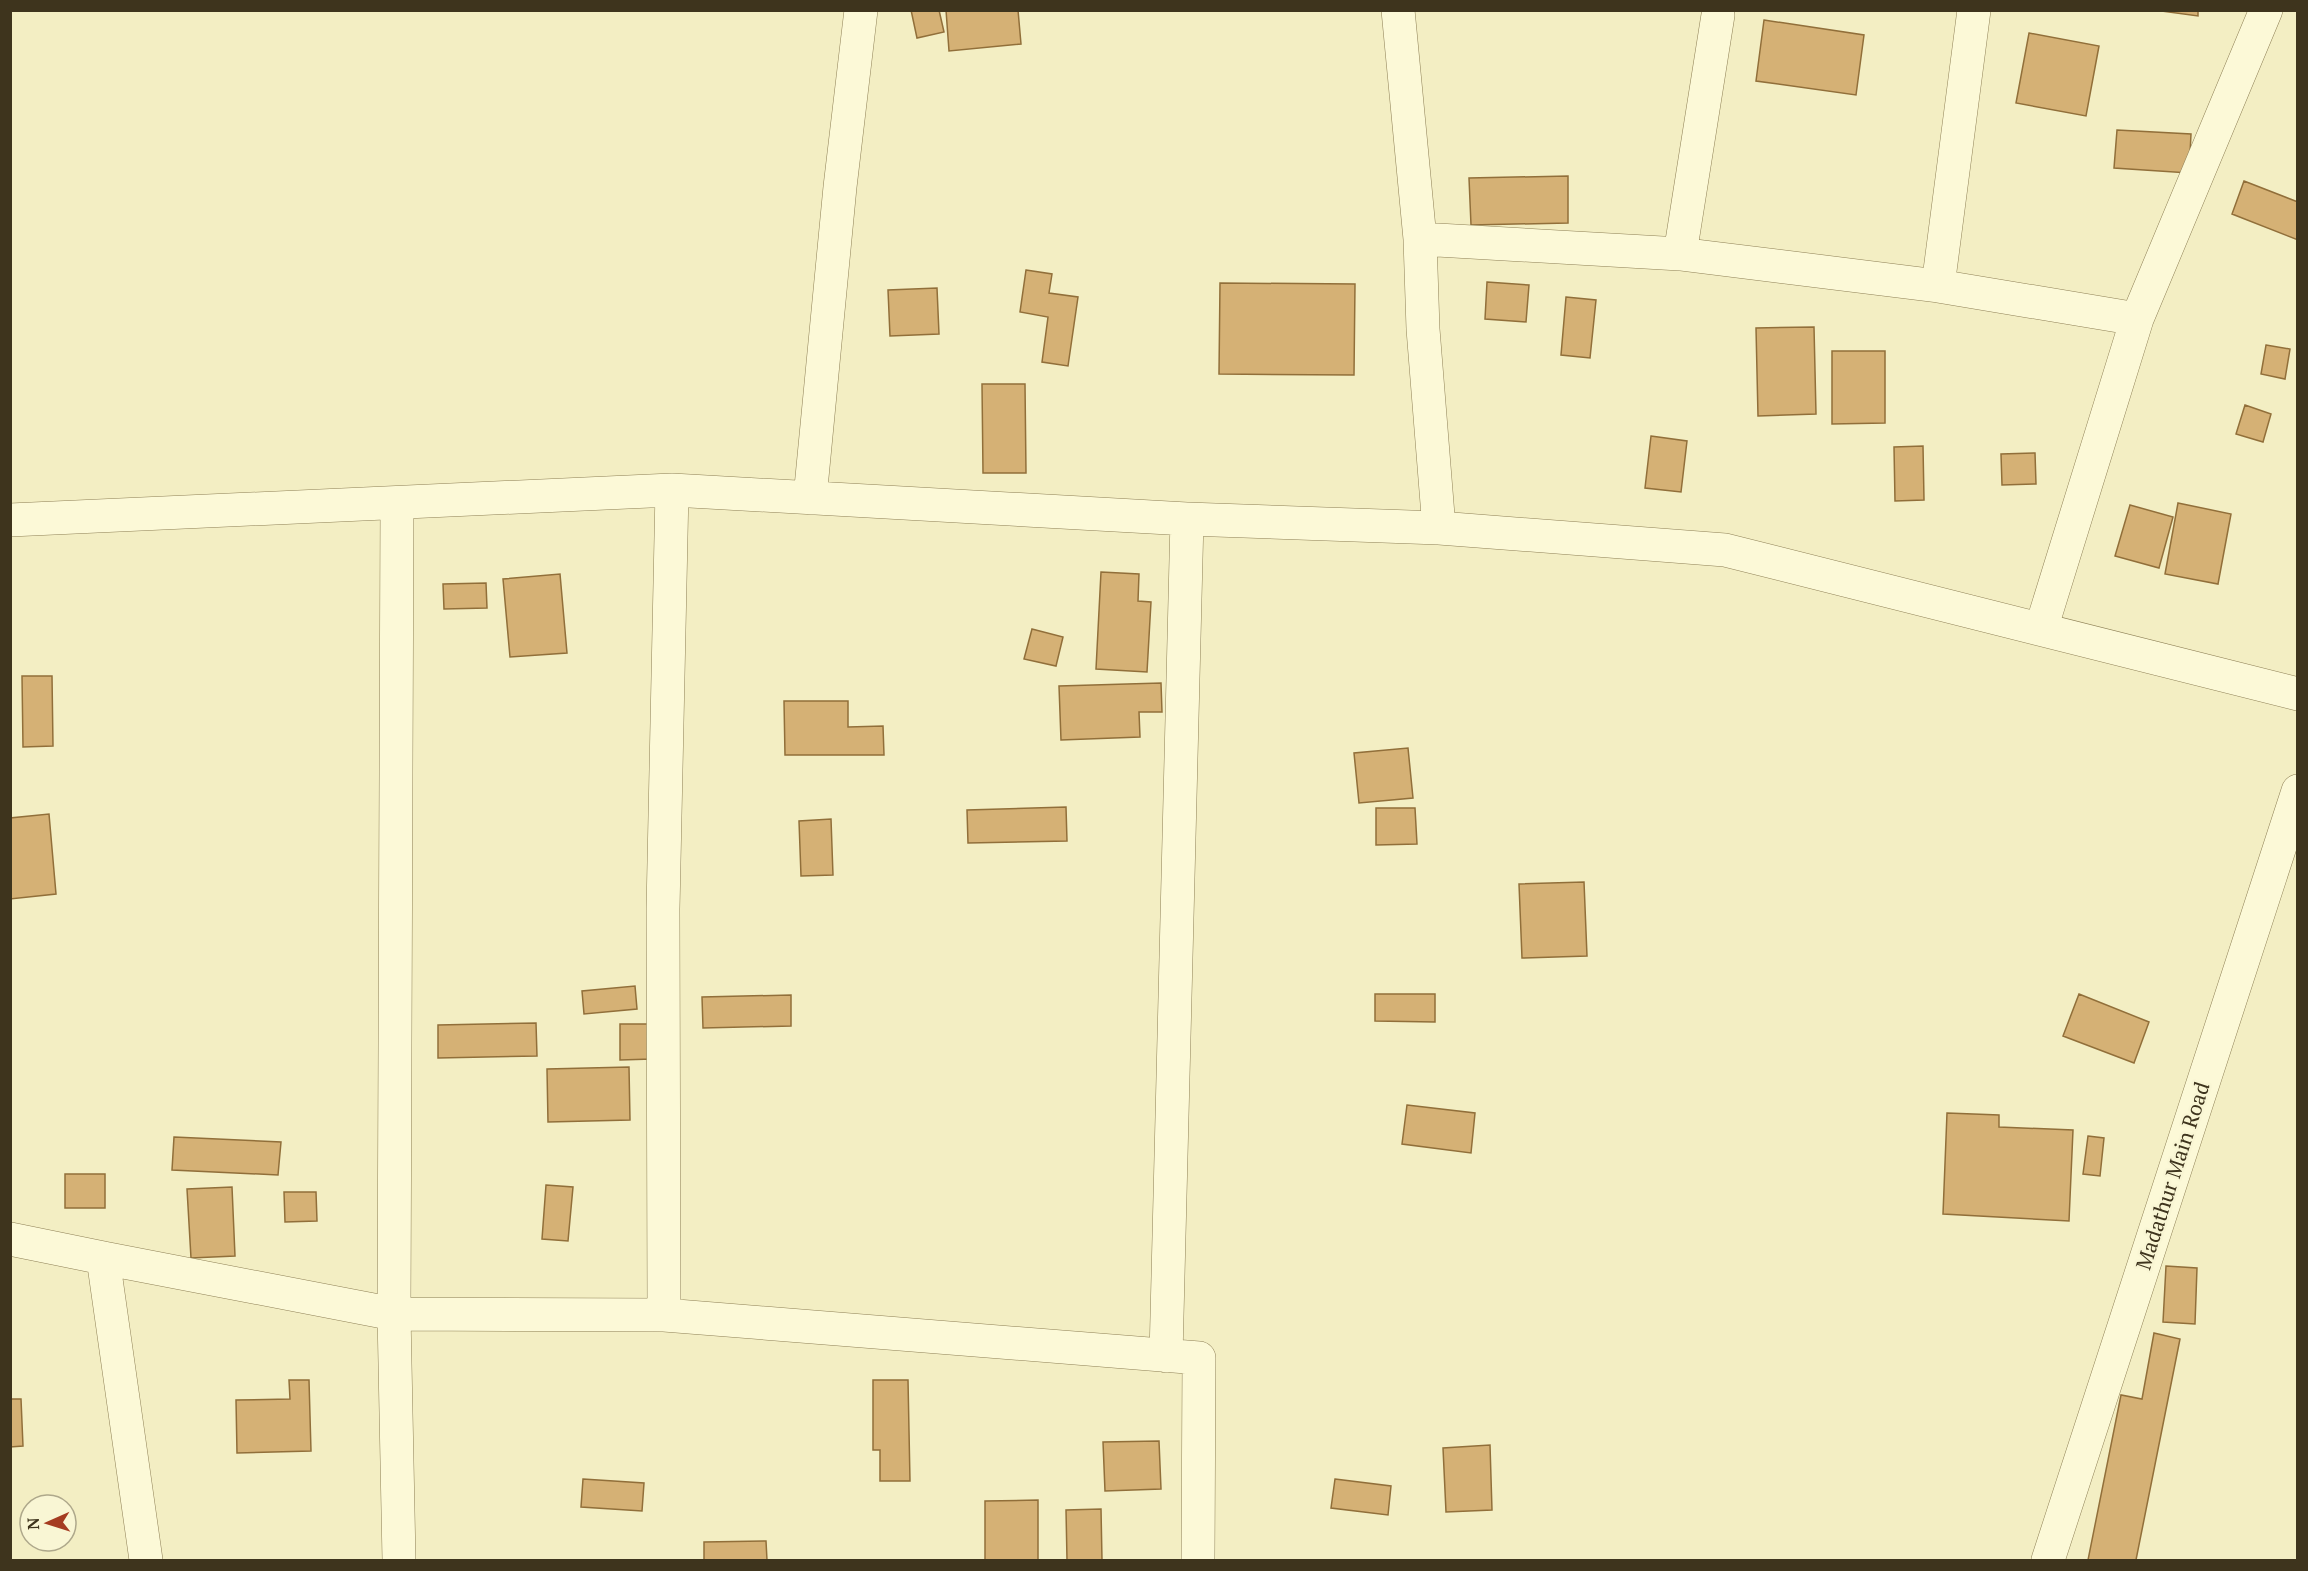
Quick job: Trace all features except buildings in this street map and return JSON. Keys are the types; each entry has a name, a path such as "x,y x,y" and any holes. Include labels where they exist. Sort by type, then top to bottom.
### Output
{"street":[{"path":"810,498 840,187 861,10"},
{"path":"1398,10 1420,239 1423,329 1439,528"},
{"path":"1938,286 1974,10"},
{"path":"2041,629 2137,318 2266,10"},
{"path":"1680,254 1718,15"},
{"path":"1420,239 1680,254 1938,286 2137,318"},
{"path":"664,1315 663,909 672,490"},
{"path":"10,520 672,490 1187,519 1439,528 1725,550 2298,694"},
{"path":"397,503 394,1314 399,1560"},
{"path":"1166,1356 1187,519"},
{"name":"Madathur Main Road","path":"2048,1560 2298,791"},
{"path":"10,1239 394,1314 664,1315 1199,1358 1198,1560"},
{"path":"103,1258 146,1560"}]}
